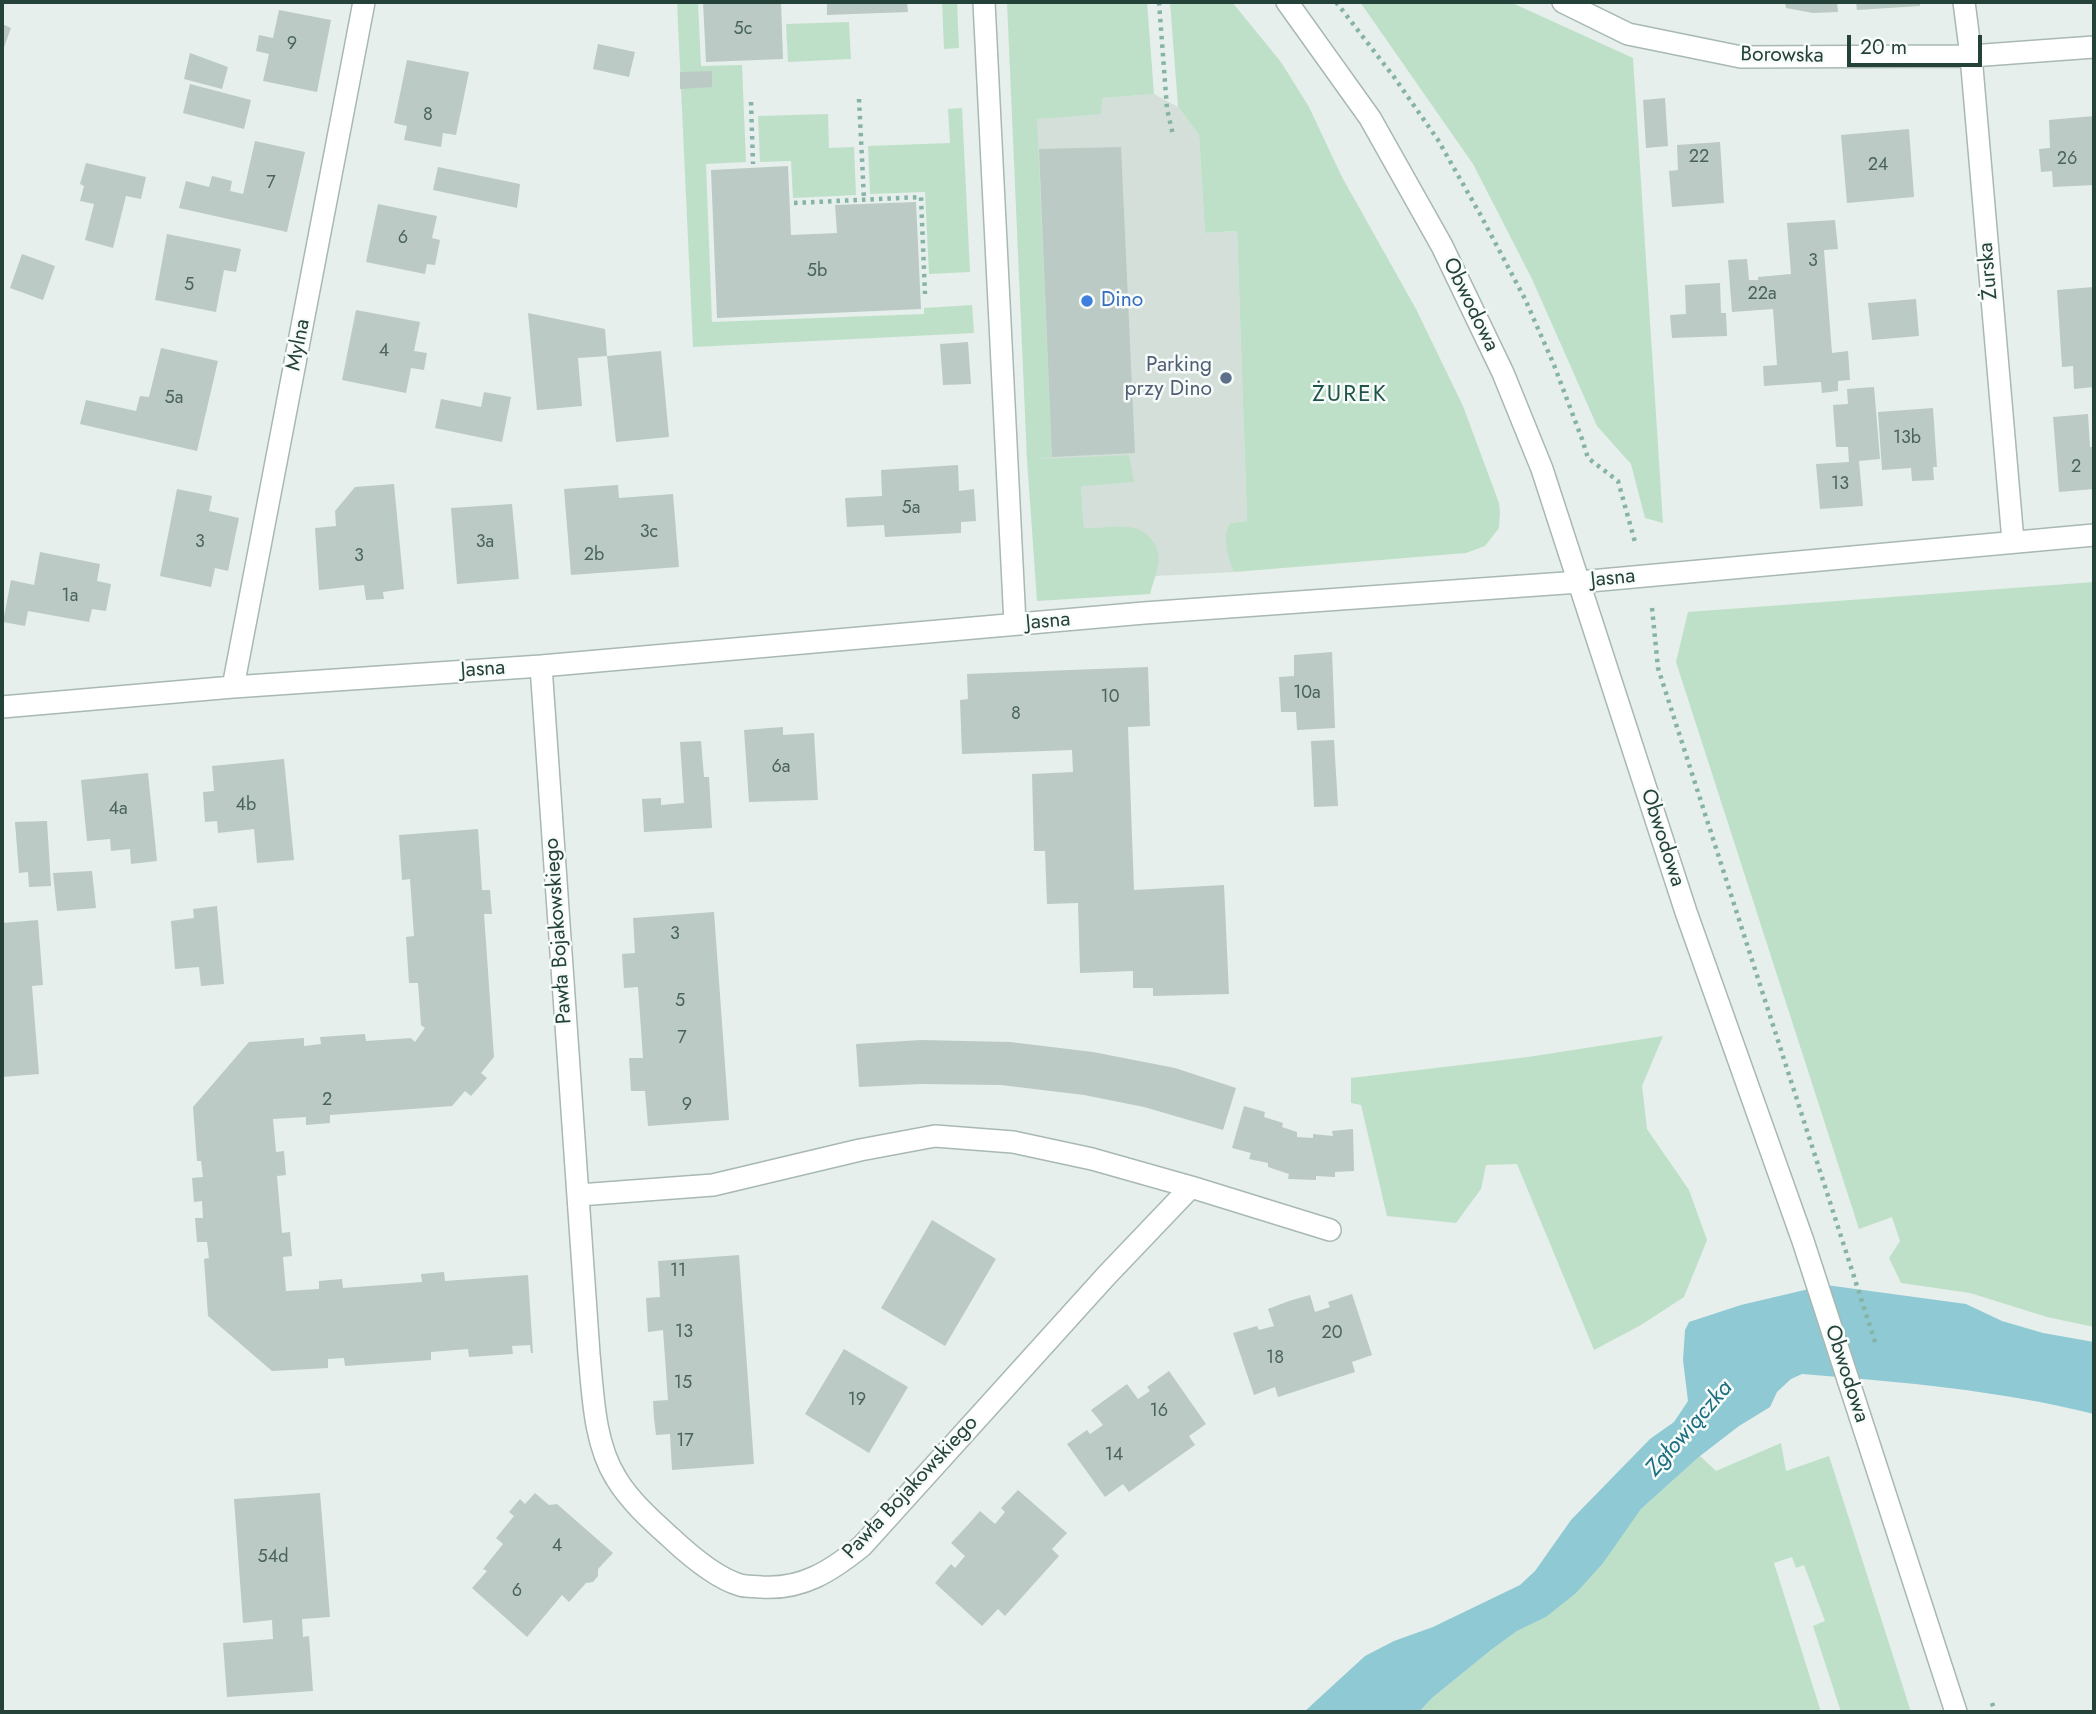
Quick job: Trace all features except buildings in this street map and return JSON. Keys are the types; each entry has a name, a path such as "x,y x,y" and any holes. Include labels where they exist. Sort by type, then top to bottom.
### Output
{"street":[{"name":"Mylna","path":"233,687 365,2"},
{"path":"984,2 1015,624"},
{"name":"Obwodowa","path":"1287,2 1370,118 1441,246 1508,385 1542,469 1686,912 1803,1241 1955,1712"},
{"name":"Borowska","path":"1563,2 1628,34 1741,57 1971,56 2094,47"},
{"name":"Żurska","path":"1964,2 2013,541"},
{"name":"Jasna","path":"2,707 233,687 541,666 1015,624 1579,582 2094,535"},
{"name":"Pawła Bojakowskiego","path":"541,666 589,1354 597,1429 615,1478 648,1518 695,1560 740,1585 775,1588 816,1578 841,1563 862,1546 1191,1186"},
{"path":"579,1195 713,1185 860,1150 935,1136 1013,1142 1092,1159 1191,1186 1330,1230"}],"path":[{"path":"1159,2 1167,109 1173,135"},
{"path":"859,99 864,199"},
{"path":"751,103 753,163"},
{"path":"794,203 921,197 925,294"}],"shaded area":[{"path":"1154,94 1178,107 1199,135 1205,233 1237,231 1247,521 1230,523 1226,545 1234,572 1155,576 1159,565 1127,527 1084,528 1081,486 1027,460 1037,118 1101,113 1101,98"}],"green space":[{"path":"677,2 698,2 701,66 742,65 746,162 706,164 712,322 924,314 924,308 972,305 974,333 693,347"},
{"path":"942,2 957,2 959,48 944,49"},
{"path":"1007,2 1147,2 1154,94 1102,98 1101,114 1037,119 1052,457 1038,459 1129,455 1134,482 1081,486 1084,528 1121,526 1146,533 1154,543 1159,557 1150,594 1037,601 1027,460"},
{"path":"1170,2 1232,2 1281,62 1309,107 1342,177 1416,309 1463,406 1499,503 1499,528 1485,546 1466,553 1234,572 1226,547 1227,528 1230,523 1247,521 1237,231 1205,233 1199,135 1178,107"},
{"path":"1360,2 1510,2 1633,58 1663,523 1645,518 1631,464 1597,426 1532,279 1473,164"},
{"path":"849,22 851,59 788,62 786,24"},
{"path":"962,108 970,272 929,274 925,192 870,194 868,146 950,143 948,109"},
{"path":"828,114 829,148 854,147 856,195 793,198 791,161 760,162 758,116"},
{"path":"2094,582 2094,1327 2047,1317 1970,1293 1901,1283 1889,1258 1900,1241 1892,1217 1859,1229 1676,662 1688,612"},
{"path":"1663,1036 1642,1086 1647,1129 1689,1190 1707,1240 1684,1297 1641,1325 1594,1350 1517,1164 1486,1165 1481,1189 1456,1223 1387,1216 1361,1105 1351,1103 1351,1078 1528,1057"},
{"path":"1781,1443 1786,1471 1829,1456 1911,1712 1841,1712 1813,1626 1825,1621 1804,1565 1796,1568 1792,1557 1774,1563 1821,1712 1419,1712 1432,1698 1491,1650 1517,1631 1546,1617 1623,1534 1641,1509 1700,1456 1716,1471"}],"water":[{"name":"Zgłowiączka","path":"1826,1285 1966,1304 2002,1321 2043,1333 2094,1342 2094,1414 1986,1393 1802,1374 1791,1379 1777,1392 1770,1407 1739,1426 1700,1456 1641,1509 1603,1563 1576,1593 1546,1617 1517,1631 1491,1650 1432,1698 1419,1712 1304,1712 1365,1656 1520,1585 1535,1571 1571,1520 1650,1439 1674,1422 1688,1401 1683,1360 1685,1330 1689,1322 1741,1305"}],"place":[{"name":"Dino","path":"1087,301"},
{"name":"Parking przy Dino","path":"1226,378"}],"district":[{"name":"ŻUREK","path":"1350,395"}]}
